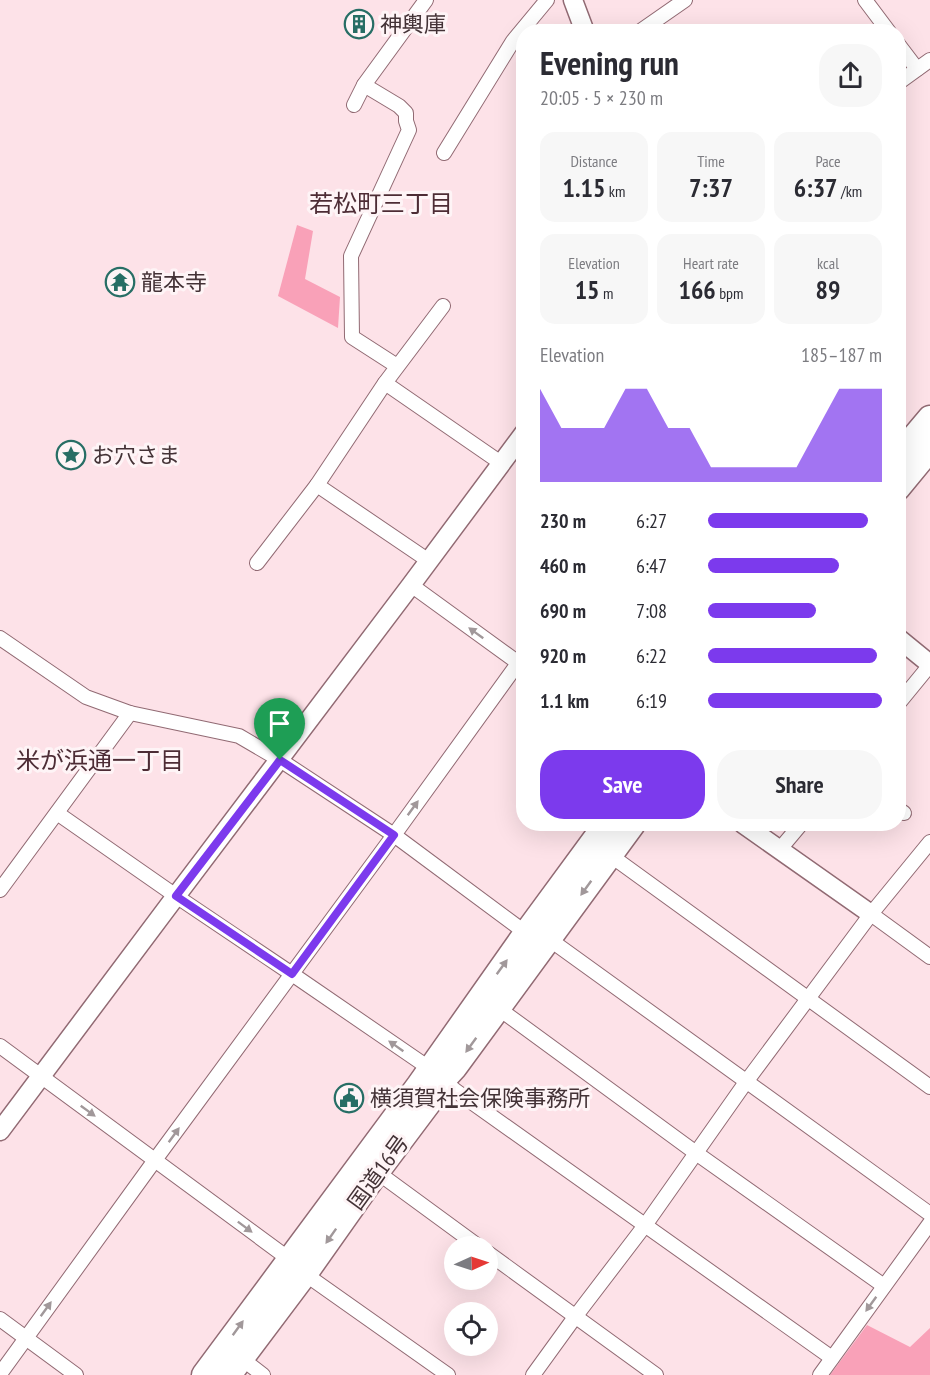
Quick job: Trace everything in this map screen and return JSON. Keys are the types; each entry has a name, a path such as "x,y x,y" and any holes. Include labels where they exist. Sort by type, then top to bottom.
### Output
{"highway":[{"path":"906,446 930,418"},
{"path":"906,478 930,449"},
{"name":"国道16号","path":"235,1367 297,1267 418,1085 455,1066 498,1008 537,936 602,831"},
{"name":"国道16号","path":"204,1375 377,1172 434,1096 436,1074 537,936 610,855 628,831"}],"street":[{"path":"354,105 364,85 426,0"},
{"path":"527,24 547,0"},
{"path":"573,0 582,24"},
{"path":"650,24 685,0"},
{"path":"865,0 883,24"},
{"path":"444,153 516,36"},
{"path":"906,55 917,69"},
{"path":"906,77 930,60"},
{"path":"364,85 406,112 409,130 351,256 352,337 397,366"},
{"path":"257,563 317,484 385,383 442,306"},
{"path":"385,383 501,463"},
{"path":"0,1131 516,445"},
{"path":"317,484 429,561"},
{"path":"411,585 516,658"},
{"path":"0,638 86,698 130,713 239,736 280,760 394,835 930,1214"},
{"path":"906,644 930,664 906,694"},
{"path":"0,1374 516,670"},
{"path":"0,890 130,713"},
{"path":"57,813 436,1074 456,1091 832,1358"},
{"path":"753,831 930,957"},
{"path":"780,849 795,831"},
{"path":"533,1375 646,1224 808,998 871,914 930,842"},
{"path":"610,855 930,1087"},
{"path":"498,1008 696,1153 884,1286"},
{"path":"0,1046 297,1267 448,1375"},
{"path":"377,1172 464,1236"},
{"path":"820,1375 930,1223"},
{"path":"498,1260 656,1375"},
{"path":"0,1319 76,1375"},
{"path":"235,1367 263,1375"}],"shaded area":[{"path":"297,225 313,231 305,279 340,297 338,328 278,296"},
{"path":"867,1325 910,1347 930,1328 930,1375 830,1375"}],"place":[{"name":"神輿庫","path":"359,24"},
{"name":"龍本寺","path":"120,282"},
{"name":"お穴さま","path":"71,455"},
{"name":"横須賀社会保険事務所","path":"349,1098"}],"district":[{"name":"若松町三丁目","path":"381,203"},
{"name":"米が浜通一丁目","path":"100,760"}],"route":[{"path":"280,760 394,835 292,974 176,896 280,760"}]}
